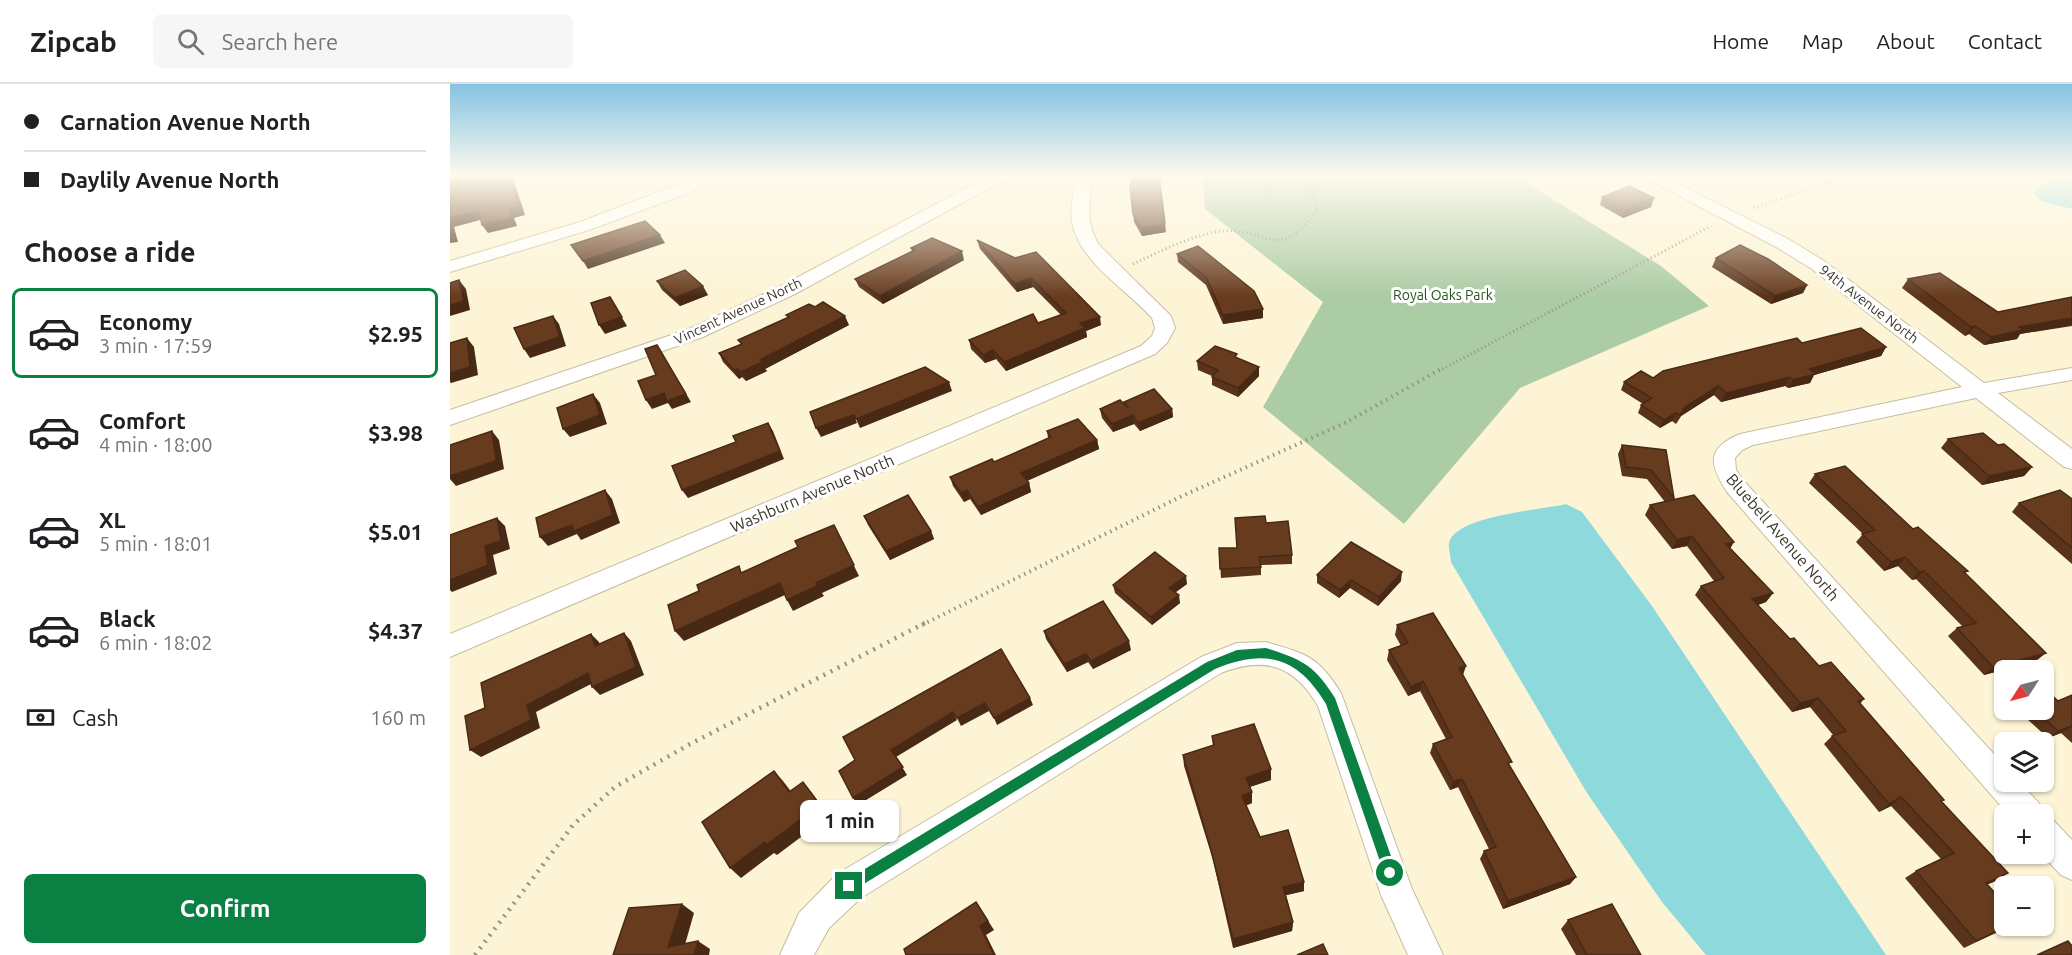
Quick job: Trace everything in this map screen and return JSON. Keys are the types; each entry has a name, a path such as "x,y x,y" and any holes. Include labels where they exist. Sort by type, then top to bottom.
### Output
{"street":[{"path":"450,267 577,230 618,216"},
{"name":"Vincent Avenue North","path":"450,418 696,333 788,290 926,216"},
{"path":"1081,216 1084,236 1094,251 1115,271"},
{"name":"94th Avenue North","path":"1727,216 1818,266 2072,461"},
{"name":"Washburn Avenue North","path":"450,646 1148,350 1160,339 1165,328 1161,316 1115,271"},
{"path":"1980,390 2072,375"},
{"name":"Bluebell Avenue North","path":"1980,390 1748,439 1734,445 1724,457 1725,471 1743,495 2019,804"},
{"path":"797,955 802,937 824,908 849,886 1211,665 1237,655 1266,653 1293,662 1316,678 1331,702 1398,895 1426,955"},
{"path":"2054,844 2072,864"}],"path":[{"path":"1115,271 1180,244 1226,231 1283,241 1294,239 1302,233 1314,216"},
{"path":"475,955 573,825 615,787 690,744 877,647 1182,496 1329,431 1664,249 1719,223"}],"green space":[{"name":"Royal Oaks Park","path":"1213,216 1579,216 1661,266 1709,306 1520,388 1404,524 1263,407 1323,302"}],"water":[{"path":"1566,504 1582,512 1652,606 1886,955 1706,955 1662,902 1587,793 1451,562 1449,543 1455,534 1467,526 1501,515"}],"building":[{"path":"480,216 510,216 511,218 482,225"},
{"path":"1134,216 1164,216 1165,224 1141,228"},
{"path":"645,221 660,235 583,261 571,245"},
{"path":"932,238 962,251 880,296 855,279 915,250 911,248"},
{"path":"977,240 1015,258 1036,252 1100,317 1080,323 1085,328 1004,362 993,350 983,355 969,340 1033,314 1038,323 1066,313 1031,278 1015,284"},
{"path":"1740,245 1768,259 1807,285 1775,296 1716,258"},
{"path":"1198,246 1254,291 1263,309 1223,315 1206,277 1177,254"},
{"path":"685,270 703,286 675,298 657,281"},
{"path":"1940,273 1998,312 2072,297 2072,318 2019,327 2023,330 1991,337 1975,326 1971,327 1908,279"},
{"path":"459,280 464,301 450,305 450,283"},
{"path":"610,297 622,317 599,325 591,303"},
{"path":"823,302 845,316 760,360 762,362 741,372 738,369 734,370 719,353 742,344 738,340 789,317 786,315 809,304 815,307"},
{"path":"553,316 560,337 524,349 514,328"},
{"path":"1861,328 1886,347 1809,369 1815,374 1793,380 1790,377 1726,393 1718,386 1685,407 1680,415 1676,413 1664,420 1641,405 1652,398 1624,382 1641,371 1653,378 1663,371 1797,338 1802,343"},
{"path":"467,338 470,367 450,373 450,343"},
{"path":"657,345 686,394 667,401 664,393 646,400 638,381 656,375 645,349"},
{"path":"1215,346 1237,354 1235,357 1259,367 1238,388 1212,377 1218,370 1197,361"},
{"path":"925,367 949,382 856,419 854,415 816,428 810,412"},
{"path":"1154,389 1172,409 1138,423 1133,415 1112,424 1100,409 1120,400 1128,408 1124,402"},
{"path":"593,394 600,415 563,429 557,408"},
{"path":"1078,419 1097,440 1021,473 1029,483 978,507 967,490 961,493 950,477 992,459 994,462 1051,437 1047,431"},
{"path":"768,423 780,451 682,490 672,466 736,442 733,436"},
{"path":"492,431 496,461 450,476 450,445"},
{"path":"1983,433 1998,445 2004,444 2032,467 1989,476 1948,439"},
{"path":"1622,445 1666,450 1674,498 1651,470 1626,467"},
{"path":"1845,466 1913,529 1918,527 1968,571 1964,572 2046,653 2020,660 1994,660 1993,667 1957,628 1976,623 1924,571 1919,572 1905,557 1891,562 1862,534 1875,530 1815,474"},
{"path":"605,490 613,515 574,531 572,525 540,537 536,518"},
{"path":"2060,490 2072,499 2072,548 2019,503"},
{"path":"908,495 931,531 886,551 864,516"},
{"path":"1694,495 1734,542 1726,544 1773,593 1752,599 1790,639 1794,638 1819,666 1831,662 1864,699 1858,701 1944,800 1941,801 1994,858 1994,864 2000,864 2008,873 1994,876 1994,879 1986,883 1994,892 1994,933 1976,941 1916,871 1954,853 1901,797 1889,804 1832,736 1846,731 1818,698 1800,703 1701,586 1724,578 1692,536 1677,540 1650,505"},
{"path":"1265,516 1266,523 1288,521 1292,555 1259,557 1261,567 1220,569 1219,548 1237,548 1235,518"},
{"path":"497,518 501,541 485,546 488,565 450,580 450,535"},
{"path":"834,525 854,565 787,600 780,583 675,631 668,605 699,591 697,585 739,566 741,573 798,547 795,541"},
{"path":"1351,542 1402,572 1379,597 1351,580 1340,590 1317,575"},
{"path":"1155,552 1186,576 1169,588 1179,595 1151,617 1113,585"},
{"path":"1103,601 1129,641 1091,661 1086,654 1064,664 1044,631"},
{"path":"1433,613 1466,666 1459,668 1512,762 1508,763 1576,877 1508,901 1484,851 1496,847 1462,779 1453,781 1433,744 1452,737 1423,681 1411,687 1389,650 1408,643 1397,625"},
{"path":"624,633 636,667 592,687 588,673 527,705 531,720 470,750 465,716 485,708 481,683 591,634 595,646"},
{"path":"1001,649 1030,698 994,718 985,703 957,718 953,712 891,750 903,767 853,798 839,771 855,760 843,737"},
{"path":"2072,695 2072,726 2058,731 2046,720 2054,720 2054,697 2058,701"},
{"path":"1254,724 1271,769 1246,778 1252,792 1242,796 1260,837 1288,830 1304,882 1283,887 1293,922 1233,939 1211,850 1183,755 1214,745 1212,736"},
{"path":"774,771 789,792 803,782 820,805 766,845 765,842 730,868 702,822"},
{"path":"976,902 988,921 980,926 994,955 906,955 904,949"},
{"path":"682,904 668,947 698,941 694,955 613,955 629,908"},
{"path":"1612,904 1641,955 1587,955 1568,920"},
{"path":"2068,941 2072,946 2072,955 2037,955"},
{"path":"1323,944 1328,955 1297,955"}],"route":[{"path":"849,886 1211,665 1237,655 1266,653 1293,662 1316,678 1331,702 1390,873"}]}
